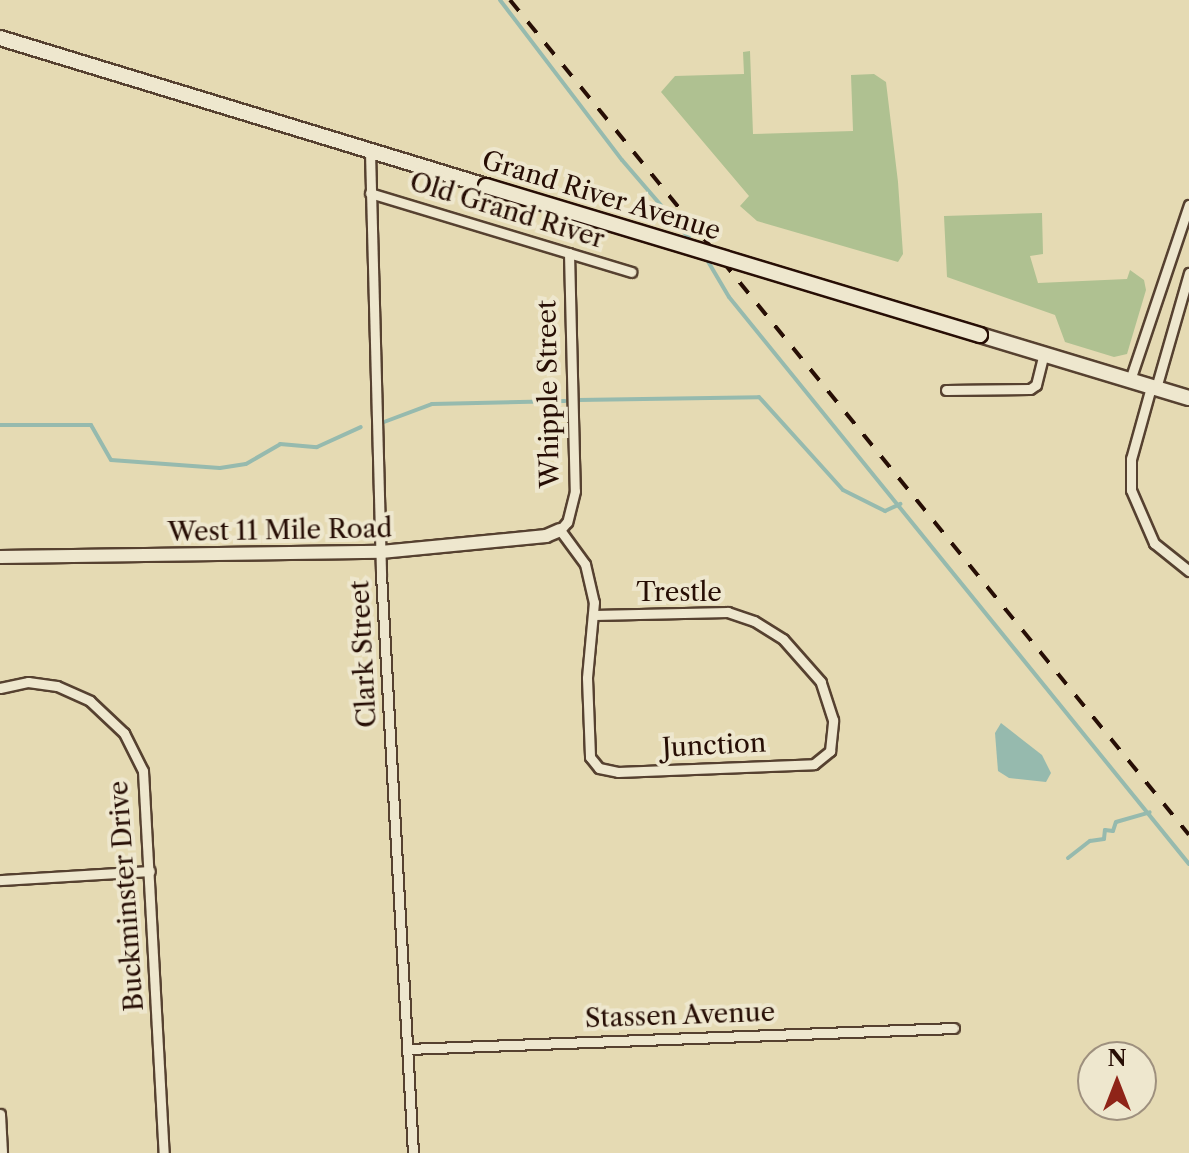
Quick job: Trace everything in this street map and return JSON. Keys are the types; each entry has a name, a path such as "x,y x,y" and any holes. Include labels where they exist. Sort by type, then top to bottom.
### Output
{"main road":[{"name":"Grand River Avenue","path":"0,38 1189,398"}],"street":[{"name":"Clark Street","path":"370,152 381,552 413,1153"},
{"name":"Old Grand River","path":"370,193 631,272"},
{"path":"1130,380 1189,205"},
{"name":"Whipple Street","path":"560,530 567,522 575,491 569,253"},
{"path":"1189,273 1131,459 1131,490 1154,543 1189,571"},
{"path":"946,390 1030,389 1036,385 1044,354"},
{"name":"West 11 Mile Road","path":"0,557 381,552 546,536 560,530"},
{"path":"560,530 585,564 594,615"},
{"name":"Trestle","path":"594,615 728,612 754,621 783,639 821,682 833,720 832,741"},
{"name":"Junction","path":"594,615 587,678 590,757 599,768 618,772 814,764 824,761 832,741"},
{"name":"Buckminster Drive","path":"0,688 28,682 57,686 110,715 143,771 164,1153"},
{"path":"0,880 150,871"},
{"name":"Stassen Avenue","path":"408,1049 954,1028"},
{"path":"0,1114 2,1153"}],"green space":[{"path":"750,51 753,134 853,131 851,75 874,74 886,82 903,254 898,262 757,221 740,206 749,196 661,92 675,76 744,74 743,52"},
{"path":"1042,213 1043,254 1030,256 1038,283 1127,279 1130,270 1144,280 1146,290 1127,354 1114,357 1065,342 1055,315 947,277 944,216"}],"water":[{"path":"1001,723 1042,755 1051,773 1046,782 1009,778 998,771 995,733"}],"waterway":[{"path":"500,0 622,160 695,245"},
{"path":"706,258 729,297 1189,864"},
{"path":"578,400 759,397 843,490 885,511 900,504"},
{"path":"384,422 432,404 565,401"},
{"path":"0,425 91,425 111,460 220,468 246,464 280,444 317,447 361,427"},
{"path":"1068,858 1090,841 1104,839 1105,830 1113,831 1116,822 1150,812"}],"railway":[{"path":"510,0 1189,835"}]}
